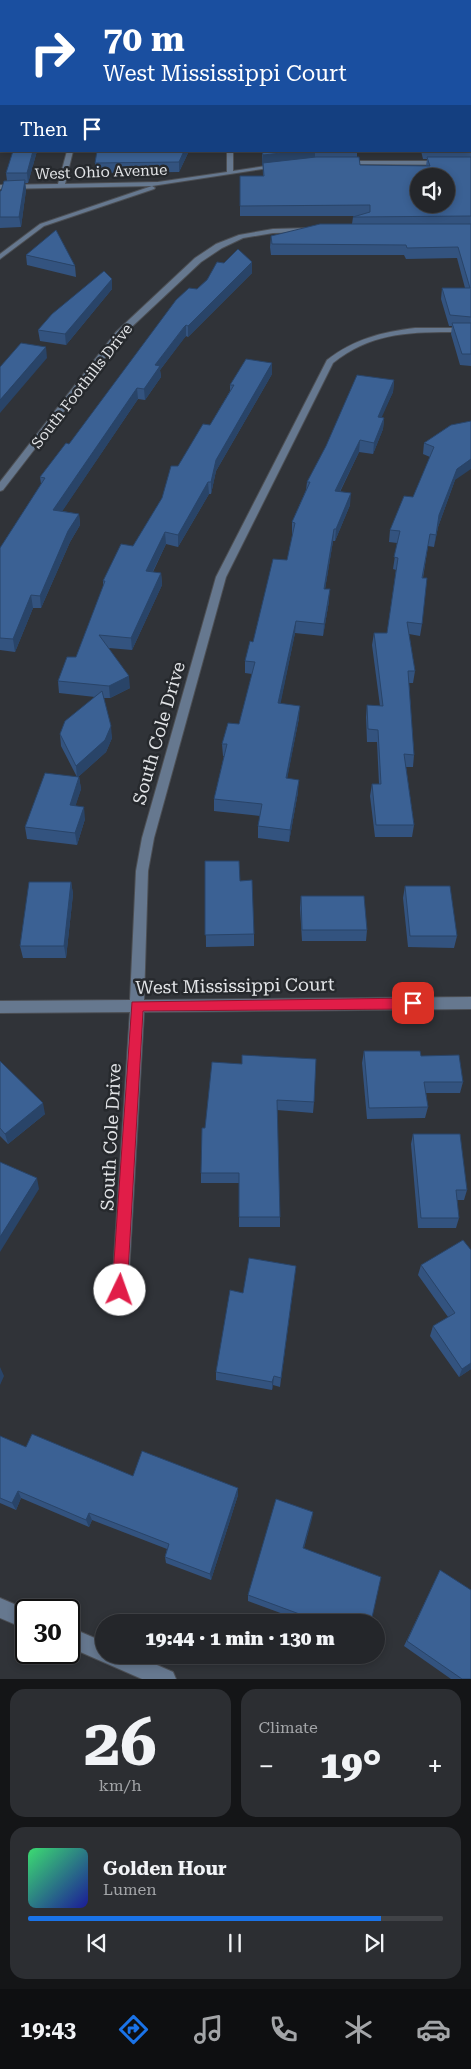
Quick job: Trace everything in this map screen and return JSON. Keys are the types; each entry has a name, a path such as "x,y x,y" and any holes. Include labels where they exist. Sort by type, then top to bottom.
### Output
{"street":[{"path":"61,186 70,152"},
{"path":"230,152 230,172"},
{"path":"390,152 393,163"},
{"path":"335,163 471,163"},
{"name":"West Ohio Avenue","path":"0,187 158,184 230,172 290,165"},
{"path":"0,257 42,225 132,196 158,184"},
{"name":"South Foothills Drive","path":"0,488 119,334 204,256 241,236 273,232 322,230"},
{"name":"South Cole Drive","path":"120,1290 144,854 221,577 232,551 325,368 336,356 357,344 394,333 471,330"},
{"name":"West Mississippi Court","path":"0,1006 471,1003"},
{"path":"0,1608 15,1614"},
{"path":"80,1642 95,1648"},
{"path":"131,1664 166,1679"}],"building":[{"path":"13,152 33,152 27,173 6,173"},
{"path":"97,152 184,152 179,162 95,163"},
{"path":"262,152 290,152 263,155"},
{"path":"316,157 359,157 360,165 430,166 427,157 471,157 471,216 353,217 370,212 370,205 240,206 240,176 264,176 263,163"},
{"path":"25,180 19,217 0,217 0,191 4,181"},
{"path":"320,224 471,224 471,317 450,315 442,288 470,288 458,247 407,248 406,245 272,244 271,236"},
{"path":"56,230 75,266 26,255"},
{"path":"238,249 252,262 188,326 184,327 155,365 160,366 144,389 137,388 53,510 79,514 68,531 40,596 31,595 13,639 0,638 0,548 45,478 40,477 66,443 69,444 176,300 189,288 197,289 207,280 217,262 224,263"},
{"path":"104,271 112,279 65,334 38,330 52,314"},
{"path":"452,323 471,323 471,354 462,354"},
{"path":"21,343 46,347 0,400 0,367"},
{"path":"246,359 272,363 216,460 211,482 208,482 178,535 165,532 146,571 161,573 131,638 99,635 129,676 109,686 58,681 67,657 76,657 105,581 103,581 121,544 133,546 162,498 171,466 178,466 203,424 210,425 234,385 230,385"},
{"path":"357,375 394,380 378,417 384,418 374,443 360,440 335,491 351,493 336,529 334,529 324,589 330,589 324,624 296,621 278,703 300,706 286,778 299,780 290,830 258,826 262,804 214,799 227,744 222,744 228,723 239,724 255,662 245,661 250,641 253,642 273,559 287,560 295,523 292,522 310,482 307,482 326,446"},
{"path":"471,421 471,459 457,469 439,515 436,535 430,534 422,578 427,578 422,624 407,622 415,671 408,671 414,755 404,754 414,825 376,825 372,784 381,784 378,730 368,729 367,705 383,706 374,633 387,633 398,558 394,557 400,531 390,530 404,496 413,497 434,447 424,443 451,425"},
{"path":"102,691 111,726 105,740 76,766 60,734 65,721"},
{"path":"45,773 79,777 70,805 84,807 75,833 25,827"},
{"path":"205,861 239,861 240,881 252,880 254,934 205,935"},
{"path":"29,882 71,882 64,946 20,946"},
{"path":"405,886 450,886 457,936 410,936"},
{"path":"301,896 364,896 367,930 302,930"},
{"path":"364,1051 420,1051 421,1056 459,1055 463,1082 424,1082 428,1107 369,1108"},
{"path":"242,1055 316,1059 314,1102 277,1100 280,1217 239,1217 239,1173 201,1173 202,1128 205,1128 212,1062 242,1064"},
{"path":"0,1061 43,1103 5,1134 0,1128"},
{"path":"413,1134 460,1134 467,1190 456,1190 459,1218 421,1218"},
{"path":"0,1162 37,1178 0,1237"},
{"path":"463,1240 471,1250 471,1363 462,1369 433,1326 455,1313 421,1265"},
{"path":"249,1258 296,1266 281,1378 274,1376 272,1382 216,1372 230,1290 243,1293"},
{"path":"32,1434 133,1476 142,1451 238,1488 210,1574 165,1557 169,1544 89,1513 86,1520 18,1491 12,1503 0,1498 0,1436 26,1447"},
{"path":"276,1499 313,1512 303,1548 381,1577 373,1614 299,1614 248,1595"},
{"path":"440,1570 471,1590 471,1679 462,1679 407,1641"}],"route":[{"path":"120,1290 137,1006 413,1003"}]}
